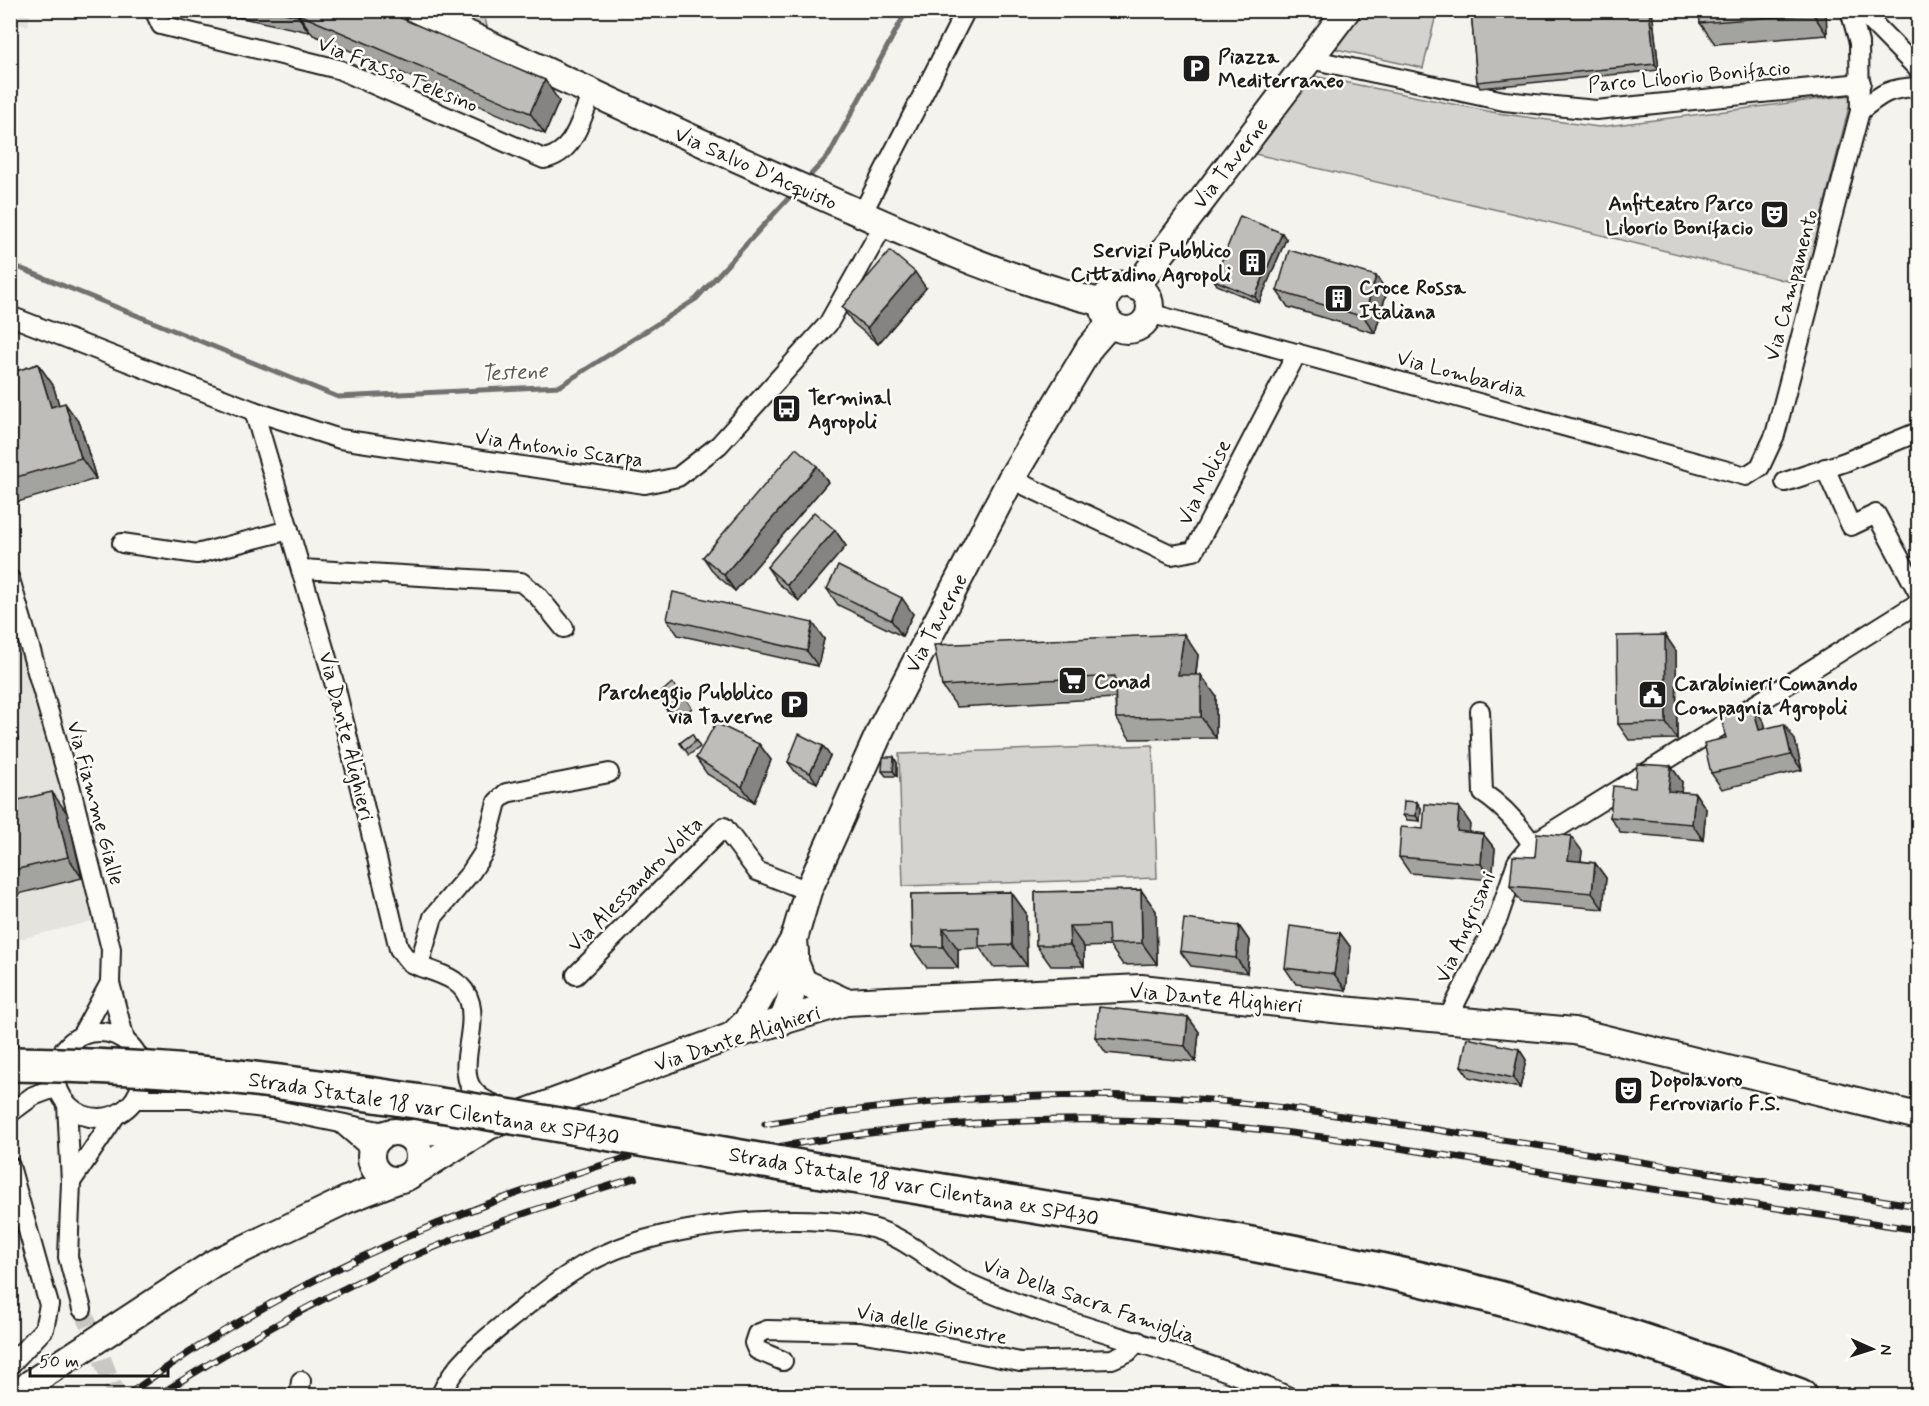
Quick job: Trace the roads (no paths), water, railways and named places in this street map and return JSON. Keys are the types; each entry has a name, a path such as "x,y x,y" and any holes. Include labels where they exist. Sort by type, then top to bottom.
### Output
{"highway":[{"name":"Strada Statale 18 var Cilentana ex SP430","path":"10,1064 101,1066 210,1073 388,1097 1173,1230 1446,1285 1606,1329 1800,1395"}],"street":[{"name":"Via Frasso Telesino","path":"154,10 161,25 338,69 544,159 558,156 567,149 592,93"},
{"name":"Via Salvo D'Acquisto","path":"417,10 592,93 978,266 1055,292 1107,313"},
{"name":"Via Antonio Scarpa","path":"10,316 254,411 340,439 645,484 678,477 719,445 828,324 867,217 966,10"},
{"name":"Via Taverne","path":"1136,286 1347,10"},
{"name":"Via Campamento","path":"1760,467 1775,435 1860,111 1859,43 1850,10"},
{"path":"1860,10 1918,69"},
{"name":"Parco Liborio Bonifacio","path":"1310,59 1504,101 1596,110 1861,83"},
{"path":"1860,111 1880,94 1894,88 1918,87"},
{"path":"1136,286 1148,300 1149,313 1142,325 1129,330 1107,313 1116,287 1136,286"},
{"name":"Via Taverne","path":"782,1023 792,1000 785,970 808,891 882,727 1011,479 1090,347 1107,313"},
{"name":"Via Lombardia","path":"1149,313 1727,472 1746,476 1760,467"},
{"name":"Via Molise","path":"1011,479 1173,555 1194,551 1297,353"},
{"path":"122,543 197,554 289,530 254,411"},
{"path":"1785,482 1918,432"},
{"path":"1825,468 1851,526 1876,514 1918,592"},
{"name":"Via Dante Alighieri","path":"289,530 336,689 399,949 409,962 439,971 459,985 470,1002 466,1061 470,1089 480,1099 522,1114"},
{"path":"301,569 520,582 537,595 564,628"},
{"name":"Via Fiamme Gialle","path":"10,579 70,784 111,949 110,983 125,1040"},
{"name":"Via Angrisani","path":"1447,1020 1498,918 1517,862 1532,844 1918,603"},
{"path":"1480,711 1483,793 1501,805 1518,823 1532,844"},
{"path":"419,965 433,917 471,872 484,852 497,802 506,793 609,773"},
{"name":"Via Alessandro Volta","path":"576,975 724,827 757,871 808,891"},
{"path":"732,1036 785,970 803,982 846,1002"},
{"path":"82,1034 110,983"},
{"name":"Via Dante Alighieri","path":"489,1126 732,1036 782,1023 846,1002 1141,988 1574,1031 1918,1116"},
{"path":"71,1182 116,1115 135,1099 140,1090 142,1069 133,1048 125,1040 112,1033 97,1031 82,1034 71,1041 60,1056 56,1075 57,1087 67,1104 71,1182 68,1257 82,1309"},
{"path":"142,1069 190,1099"},
{"path":"10,1113 33,1096 57,1087"},
{"path":"18,1395 31,1383 214,1263 346,1200 414,1173 420,1159 416,1144 385,1145 343,1125 272,1109 190,1099 135,1099"},
{"path":"67,1104 89,1117 103,1118 116,1115"},
{"path":"385,1145 381,1176 401,1179 489,1126"},
{"path":"346,1200 385,1145 489,1126"},
{"path":"10,1166 49,1305 44,1329 10,1365"},
{"name":"Via Della Sacra Famiglia","path":"440,1395 445,1385 484,1340 554,1283 602,1255 639,1240 776,1220 833,1222 871,1228 896,1237 970,1283 1041,1311 1246,1377 1287,1395"},
{"name":"Via delle Ginestre","path":"783,1361 758,1350 754,1343 757,1334 767,1330 858,1332 924,1342 1020,1362 1112,1359 1128,1352 1138,1341"}],"waterway":[{"name":"Testene","path":"804,182 829,155 907,10"},
{"name":"Testene","path":"10,264 338,397 560,386 696,299 795,191"}],"tunnel":[{"path":"82,1309 117,1396"}],"railway":[{"path":"765,1124 858,1110 997,1098 1091,1095 1179,1098 1260,1105 1341,1116 1918,1206"},
{"path":"771,1148 830,1138 949,1125 1068,1120 1187,1123 1287,1133 1451,1156 1918,1230"},
{"path":"126,1396 183,1356 243,1320 367,1255 431,1226 496,1201 629,1157"},
{"path":"157,1396 276,1324 400,1262 516,1216 635,1178"}],"place":[{"name":"Piazza Mediterraneo","path":"1197,68"},
{"name":"Anfiteatro Parco Liborio Bonifacio","path":"1774,215"},
{"name":"Servizi Pubblico Cittadino Agropoli","path":"1252,262"},
{"name":"Croce Rossa Italiana","path":"1338,299"},
{"name":"Terminal Agropoli","path":"787,409"},
{"name":"Conad","path":"1073,681"},
{"name":"Carabinieri Comando Compagnia Agropoli","path":"1653,695"},
{"name":"Parcheggio Pubblico via Taverne","path":"794,704"},
{"name":"Dopolavoro Ferroviario F.S.","path":"1628,1091"}]}
